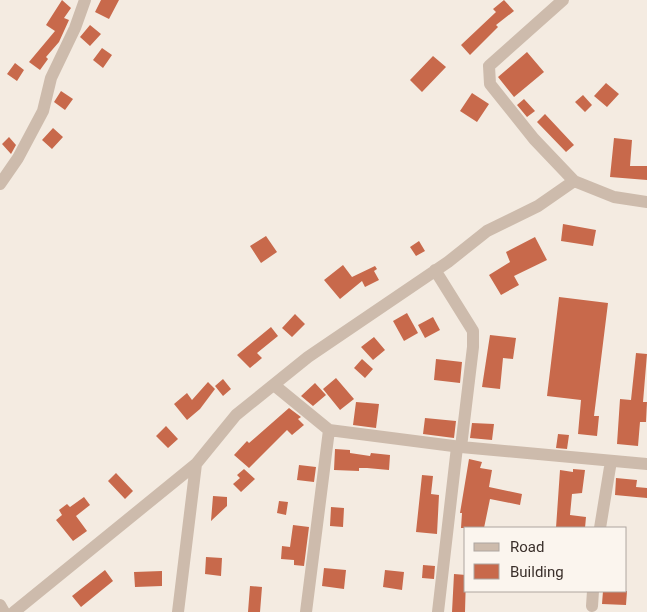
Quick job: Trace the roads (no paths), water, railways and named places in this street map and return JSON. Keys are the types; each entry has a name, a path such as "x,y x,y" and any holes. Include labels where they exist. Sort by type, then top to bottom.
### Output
{"street":[{"path":"0,184 18,158 43,111 51,78 76,28 84,0"},
{"path":"563,0 489,66 490,84 534,139 574,181 614,197 647,202"},
{"path":"14,612 196,464 236,416 308,357 435,270 488,231 538,206 574,181"},
{"path":"435,270 473,331 473,346 438,612"},
{"path":"274,385 329,430 459,447 647,464"},
{"path":"306,612 329,430"},
{"path":"600,527 611,461"},
{"path":"178,612 196,464"},
{"path":"592,606 593,592"},
{"path":"0,605 4,612"}]}
